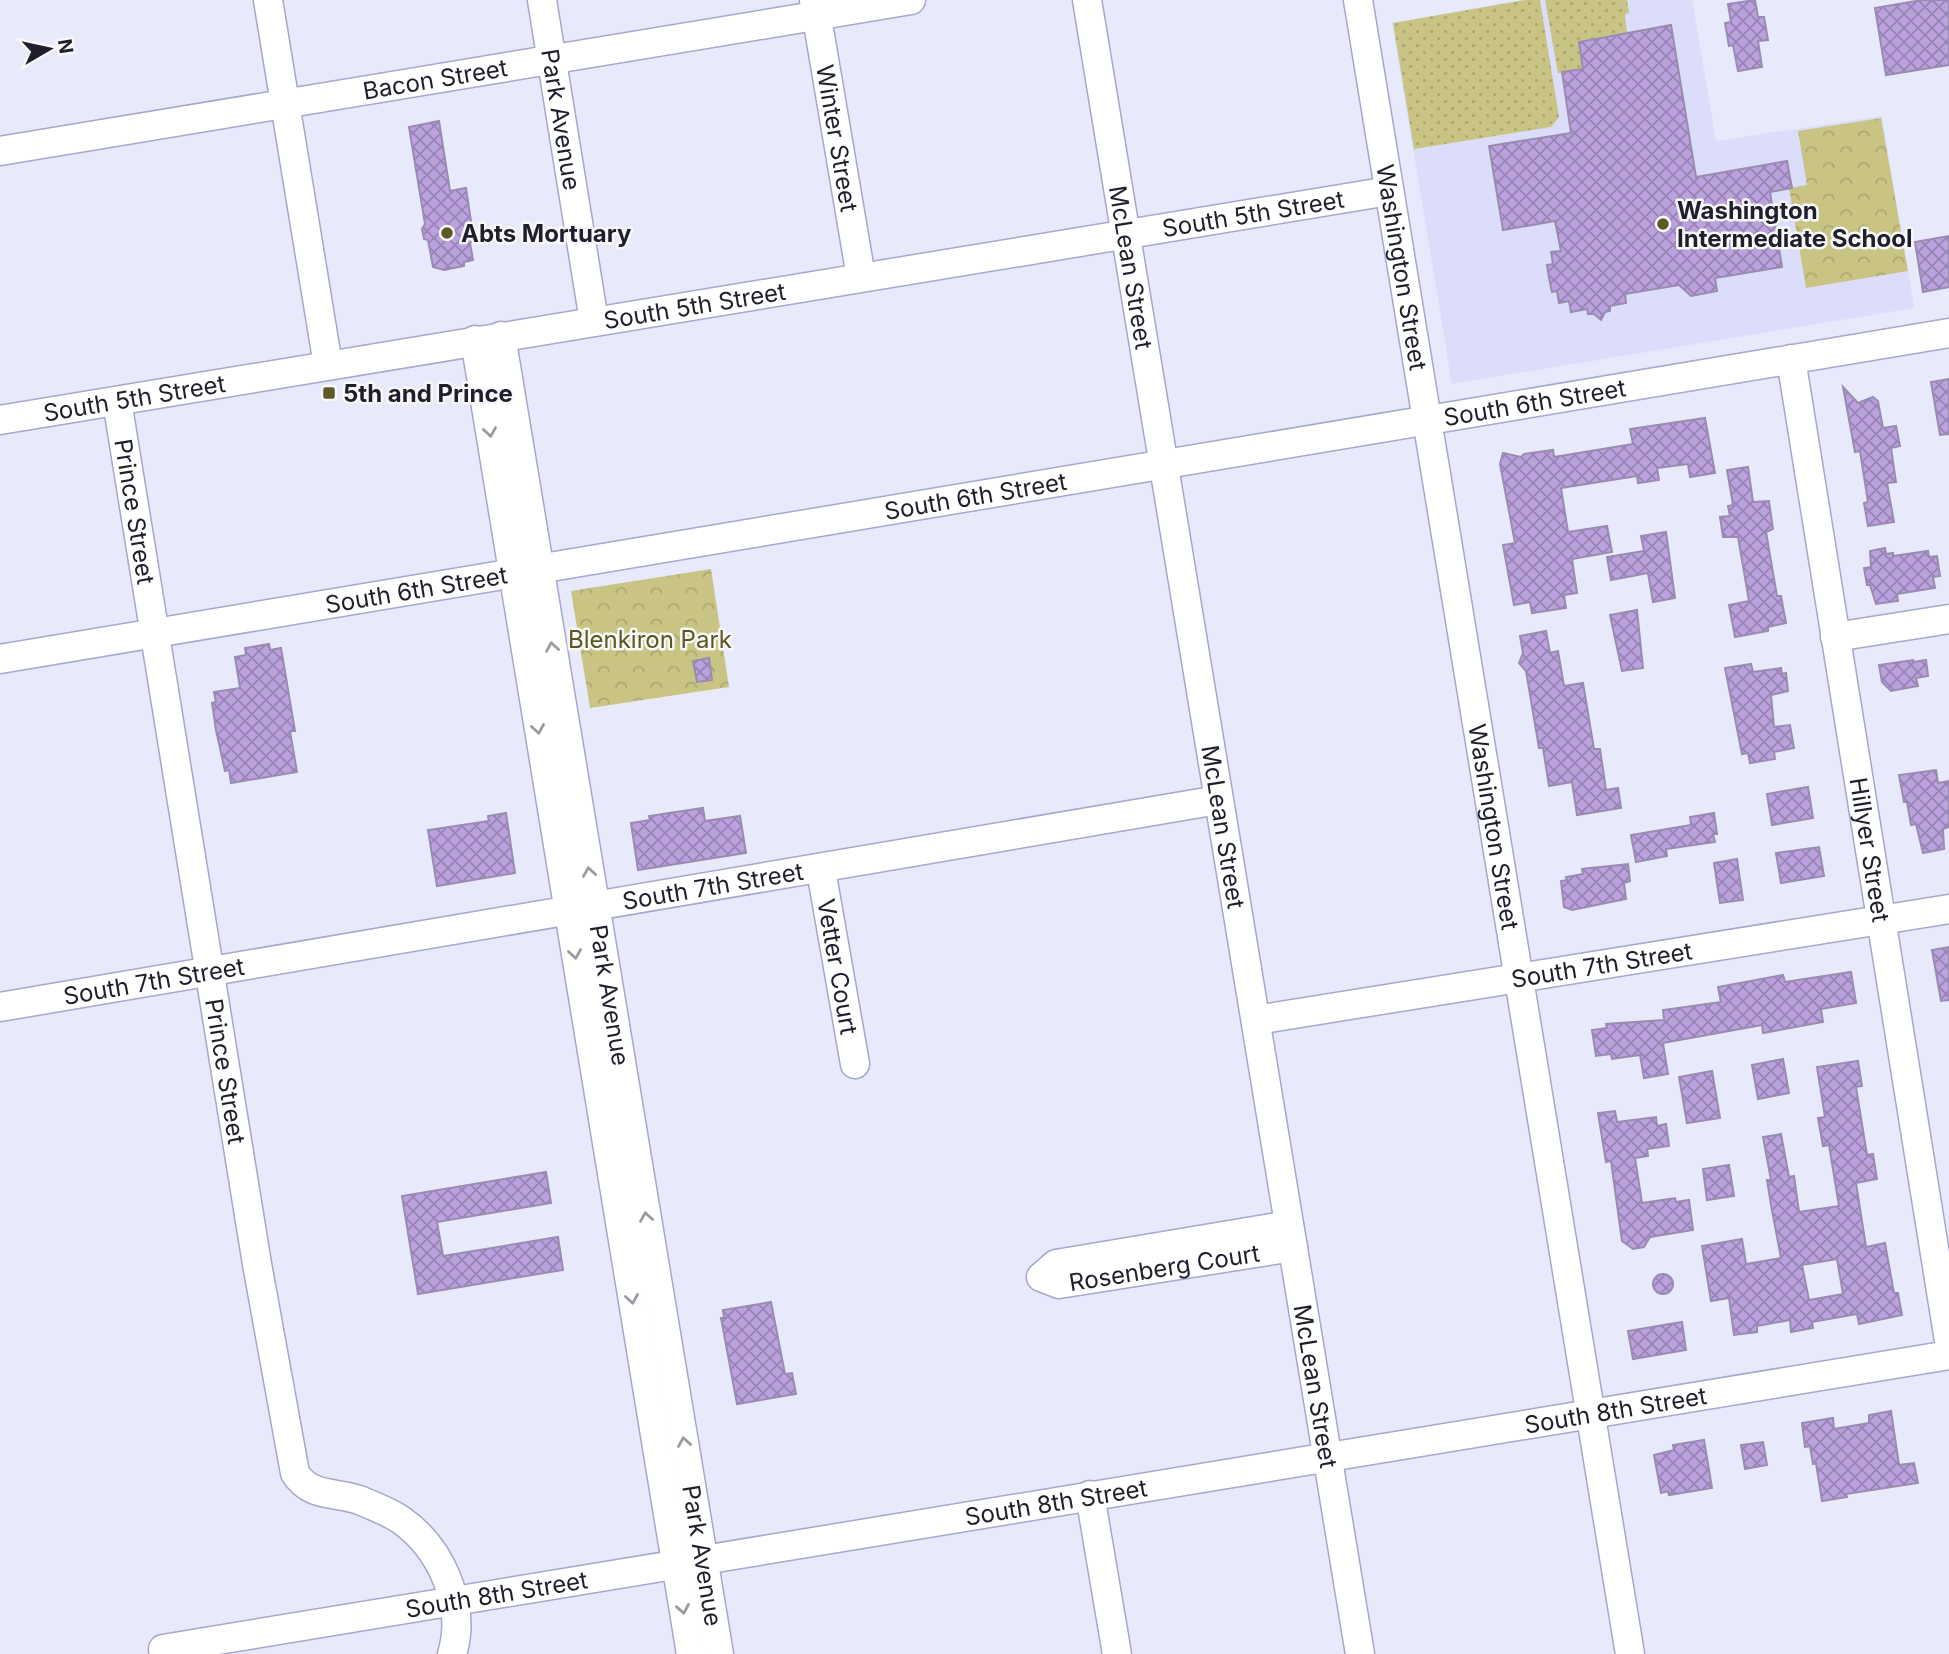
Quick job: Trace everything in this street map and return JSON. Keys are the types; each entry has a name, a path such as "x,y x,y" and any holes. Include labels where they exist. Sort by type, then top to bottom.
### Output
{"street":[{"path":"268,0 328,365"},
{"name":"Park Avenue","path":"542,0 594,321"},
{"name":"Bacon Street","path":"0,151 552,60 816,8 911,0"},
{"name":"McLean Street","path":"1087,0 1360,1654"},
{"name":"Washington Street","path":"1357,0 1630,1654"},
{"name":"Winter Street","path":"816,8 860,278"},
{"name":"South 5th Street","path":"0,420 1389,191"},
{"name":"South 6th Street","path":"0,659 1949,333"},
{"name":"Park Avenue","path":"488,339 582,910 691,1654"},
{"name":"Hillyer Street","path":"1791,359 1949,1341"},
{"name":"Prince Street","path":"117,401 209,971 295,1473 305,1485 314,1490 359,1500 401,1520 434,1554 453,1601 455,1639 452,1654"},
{"path":"1835,637 1949,619"},
{"name":"South 7th Street","path":"0,1007 821,870 1219,800"},
{"name":"Vetter Court","path":"821,870 855,1064"},
{"name":"South 7th Street","path":"1256,1020 1949,909"},
{"name":"Park Avenue","path":"582,910 719,1654"},
{"name":"Rosenberg Court","path":"1291,1236 1059,1284 1041,1277 1056,1264 1291,1236"},
{"name":"South 8th Street","path":"163,1649 1949,1355"},
{"path":"1090,1495 1117,1654"}],"shaded area":[{"name":"Washington Intermediate School","path":"1522,0 1692,0 1716,141 1882,116 1914,308 1452,384 1392,23"}],"green space":[{"path":"1525,0 1540,0 1559,117 1551,127 1414,149 1393,23"},
{"path":"1545,0 1627,0 1627,34 1579,42 1583,69 1558,73"},
{"path":"1881,118 1908,271 1806,288 1789,188 1807,185 1798,131"},
{"name":"Blenkiron Park","path":"711,569 729,687 590,708 571,591"}],"building":[{"path":"1755,0 1758,17 1764,17 1768,40 1758,41 1762,67 1738,71 1733,45 1729,46 1725,23 1731,22 1728,4"},
{"path":"1922,0 1949,0 1949,65 1886,75 1875,8"},
{"path":"1671,25 1696,177 1787,161 1792,188 1770,192 1782,267 1715,278 1717,291 1691,296 1679,285 1625,294 1626,303 1610,306 1610,311 1605,312 1601,320 1594,314 1588,314 1587,309 1571,312 1569,301 1559,303 1557,291 1552,292 1549,278 1547,265 1553,264 1551,252 1561,251 1555,221 1503,230 1489,146 1571,133 1562,72 1583,69 1579,42"},
{"path":"439,121 450,191 466,188 472,228 479,236 470,243 473,260 464,262 464,266 444,270 433,267 428,240 424,239 422,229 425,224 409,127"},
{"path":"1949,236 1949,287 1923,292 1915,242"},
{"path":"1949,379 1949,434 1940,435 1931,382"},
{"path":"1843,387 1858,403 1873,397 1878,401 1883,428 1896,426 1900,446 1891,448 1896,482 1887,483 1894,522 1868,526 1864,503 1868,502 1860,451 1855,452"},
{"path":"1705,418 1715,473 1690,477 1688,464 1657,468 1659,480 1638,483 1637,476 1561,488 1568,532 1607,526 1612,552 1572,559 1577,593 1564,595 1566,608 1532,613 1530,602 1514,605 1503,545 1515,543 1500,464 1503,453 1521,457 1524,454 1553,450 1554,457 1633,444 1630,429"},
{"path":"1748,467 1753,502 1769,501 1773,529 1766,532 1777,596 1781,596 1786,623 1768,627 1768,631 1735,637 1729,605 1749,601 1738,537 1723,537 1720,517 1730,516 1728,506 1733,505 1727,470"},
{"path":"1666,532 1675,598 1653,602 1648,573 1611,580 1607,557 1644,551 1641,536"},
{"path":"1885,548 1886,554 1893,553 1893,556 1928,551 1929,557 1937,556 1940,576 1933,577 1935,588 1897,594 1898,601 1876,604 1870,585 1867,585 1864,568 1871,567 1870,551"},
{"path":"1637,610 1643,668 1622,671 1610,615"},
{"path":"1546,631 1550,653 1558,651 1564,686 1583,683 1594,749 1600,749 1606,790 1618,788 1621,808 1577,815 1572,782 1549,786 1543,748 1539,748 1526,671 1519,663 1523,653 1520,636"},
{"path":"269,644 270,650 281,648 295,731 290,731 297,772 231,783 229,770 225,771 216,730 212,703 216,702 214,692 240,688 235,657 246,655 245,648"},
{"path":"709,658 712,680 697,682 693,661"},
{"path":"1926,660 1928,676 1916,678 1918,686 1891,691 1882,682 1879,665"},
{"path":"1751,664 1753,672 1781,668 1782,674 1786,673 1788,691 1771,695 1774,727 1790,725 1794,748 1774,752 1775,759 1750,763 1748,753 1742,754 1725,668"},
{"path":"1936,770 1938,783 1949,781 1949,827 1943,829 1944,849 1923,853 1916,824 1911,825 1899,775"},
{"path":"1808,787 1813,818 1772,825 1767,794"},
{"path":"703,808 705,821 740,816 746,853 638,870 631,823 650,820 649,816"},
{"path":"506,813 515,873 437,886 428,830 489,821 488,816"},
{"path":"1714,813 1717,834 1713,834 1715,842 1666,849 1667,856 1636,862 1631,835 1691,825 1690,817"},
{"path":"1819,847 1824,876 1781,883 1776,853"},
{"path":"1737,859 1743,900 1720,903 1714,863"},
{"path":"1628,864 1630,881 1624,883 1626,899 1572,910 1564,907 1561,881 1567,880 1566,877 1583,874 1582,869"},
{"path":"1949,947 1949,1000 1941,1001 1932,950"},
{"path":"1851,972 1856,1003 1821,1009 1823,1022 1763,1033 1762,1025 1663,1043 1668,1074 1644,1078 1640,1055 1612,1059 1611,1054 1596,1056 1592,1030 1607,1028 1606,1024 1664,1020 1663,1010 1721,1002 1718,987 1783,975 1785,982"},
{"path":"1783,1059 1789,1093 1758,1099 1752,1065"},
{"path":"1858,1061 1862,1086 1856,1087 1867,1155 1873,1154 1877,1179 1856,1183 1866,1247 1885,1243 1894,1293 1898,1293 1902,1315 1859,1324 1857,1314 1812,1322 1813,1328 1791,1332 1790,1320 1757,1326 1757,1332 1734,1335 1729,1298 1711,1301 1702,1246 1742,1239 1746,1264 1781,1258 1767,1180 1771,1180 1763,1137 1781,1134 1789,1177 1794,1176 1799,1212 1839,1206 1829,1145 1823,1146 1818,1118 1825,1117 1817,1067","holes":["1837,1259 1843,1294 1809,1300 1802,1265"]},
{"path":"1712,1071 1720,1118 1687,1123 1679,1077"},
{"path":"1615,1111 1617,1122 1656,1117 1657,1126 1666,1124 1669,1146 1647,1149 1648,1156 1635,1158 1642,1203 1675,1198 1676,1202 1689,1200 1693,1230 1650,1237 1644,1247 1633,1249 1622,1241 1611,1161 1606,1162 1598,1113"},
{"path":"1729,1165 1734,1196 1707,1200 1703,1169"},
{"path":"546,1172 551,1203 437,1222 443,1256 558,1237 563,1270 418,1294 402,1196"},
{"path":"1663,1274 1670,1277 1673,1284 1670,1291 1663,1294 1656,1291 1653,1284 1656,1277"},
{"path":"771,1302 785,1374 792,1373 796,1394 737,1404 721,1318 724,1318 723,1310"},
{"path":"1682,1322 1686,1350 1633,1359 1628,1331"},
{"path":"1891,1411 1899,1465 1914,1463 1918,1483 1846,1494 1847,1497 1822,1501 1816,1463 1813,1464 1810,1446 1805,1447 1802,1423 1833,1418 1834,1429 1869,1423 1869,1415"},
{"path":"1704,1440 1712,1488 1669,1495 1668,1491 1661,1493 1654,1455 1674,1450 1673,1445"},
{"path":"1763,1442 1767,1465 1745,1469 1741,1445"}],"place":[{"name":"Washington Intermediate School","path":"1663,224"},
{"name":"Abts Mortuary","path":"447,233"},
{"name":"5th and Prince","path":"329,393"}]}
